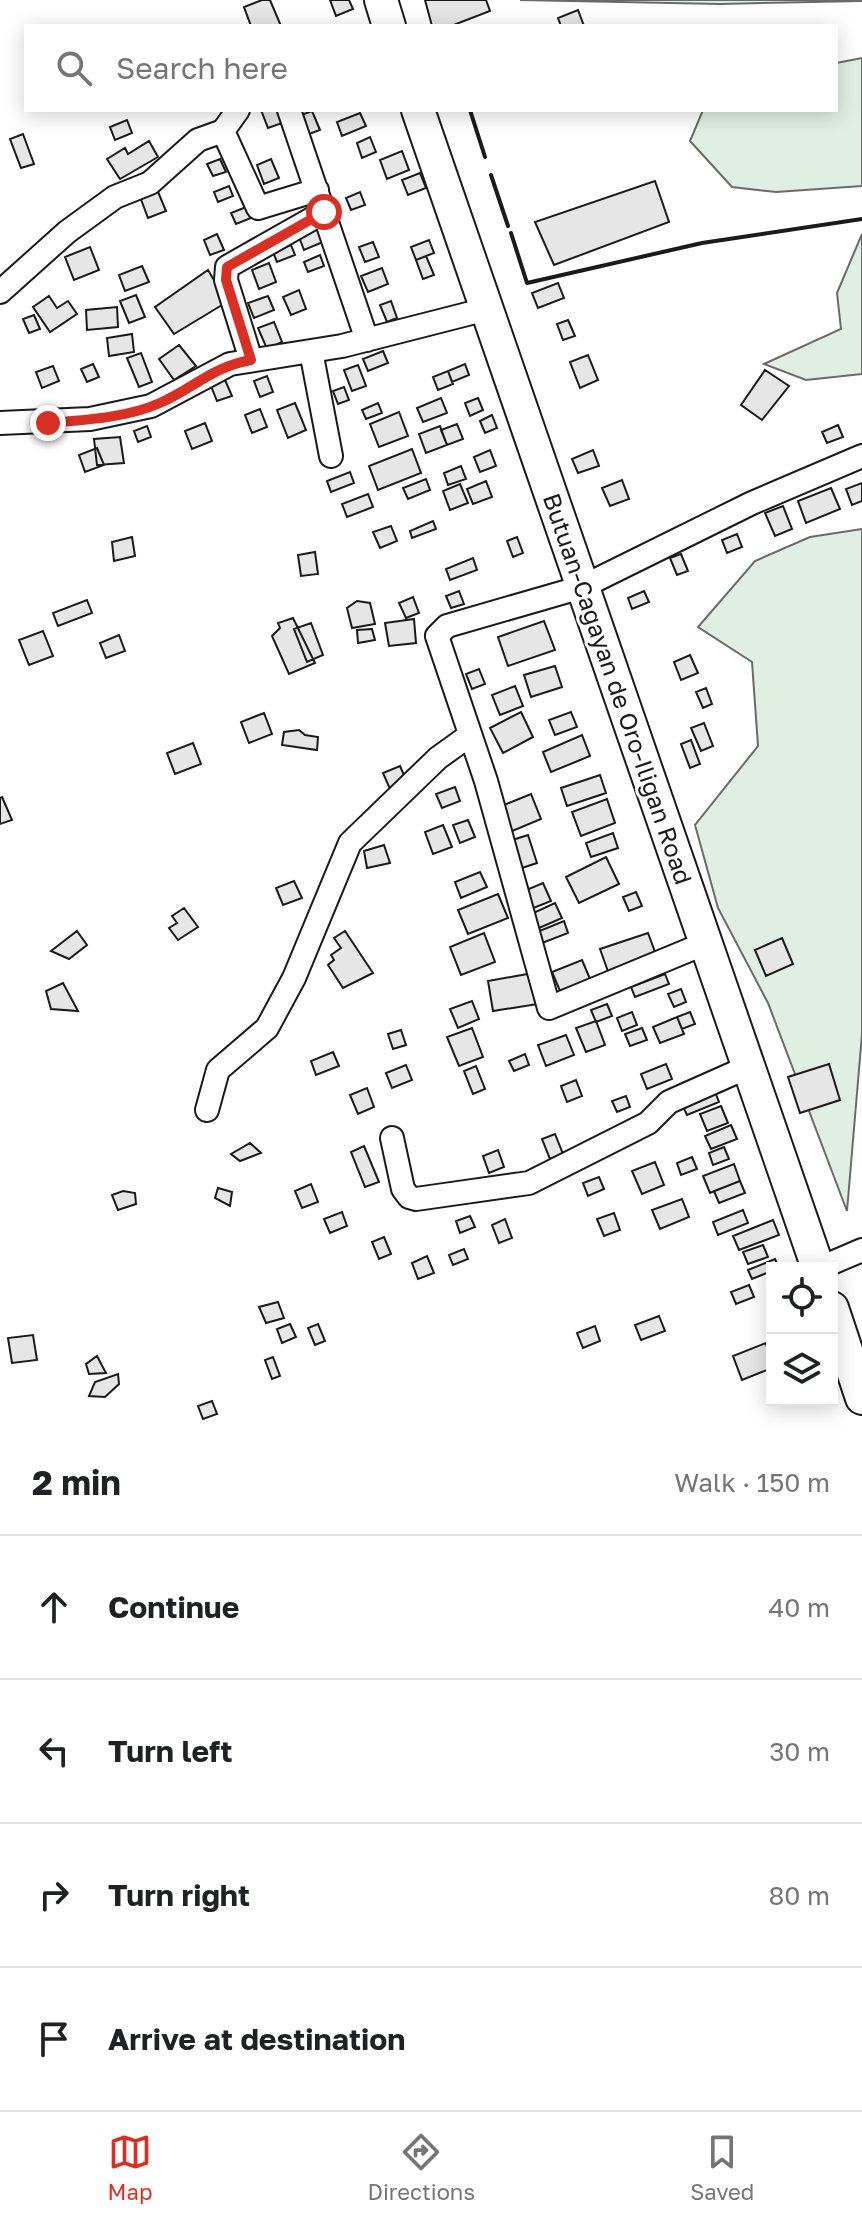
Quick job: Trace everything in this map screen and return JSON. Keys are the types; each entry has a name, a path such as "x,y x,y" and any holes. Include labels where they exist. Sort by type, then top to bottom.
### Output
{"highway":[{"path":"381,0 388,24"},
{"name":"Butuan-Cagayan de Oro-Iligan Road","path":"419,112 817,1262"},
{"path":"838,1325 862,1398"}],"street":[{"path":"0,292 67,232 115,197 150,183 198,140 223,131 237,112"},
{"path":"290,112 367,340"},
{"path":"223,131 258,208 317,190"},
{"path":"251,360 226,280 227,267 324,212"},
{"path":"0,423 90,419 151,406 213,371 251,360 367,340 487,309"},
{"path":"311,351 331,456"},
{"path":"706,943 549,1008 470,735 437,642 440,631 582,587 752,503 862,456"},
{"path":"207,1110 218,1070 267,1028 294,978 350,843 438,758 470,735"},
{"path":"392,1138 403,1189 409,1197 416,1199 503,1189 544,1177 648,1123 669,1102 750,1066"},
{"path":"833,1262 862,1250"}],"green space":[{"path":"520,0 862,0 862,1 720,4"},
{"path":"862,58 862,186 776,192 732,187 690,141 702,112 838,112 838,63"},
{"path":"862,234 862,374 806,380 764,364 841,329 837,293"},
{"path":"862,529 862,1034 847,1211 768,1003 718,908 695,825 758,746 752,662 698,627 755,561 810,537"}],"building":[{"path":"270,0 280,24 250,24 244,7"},
{"path":"330,0 349,0 353,9 336,16"},
{"path":"425,0 486,0 490,11 456,24 431,24"},
{"path":"578,10 583,24 560,24 558,18"},
{"path":"262,112 285,112 288,121 268,128"},
{"path":"312,112 320,130 309,134 301,115"},
{"path":"360,113 366,126 342,136 337,122"},
{"path":"127,120 132,133 115,140 110,127"},
{"path":"23,134 34,164 21,168 10,139"},
{"path":"370,137 376,152 362,158 357,143"},
{"path":"149,141 158,157 120,179 107,159 125,148 128,154"},
{"path":"402,151 409,170 387,179 380,160"},
{"path":"220,159 226,172 213,176 207,164"},
{"path":"271,159 279,178 264,184 257,165"},
{"path":"420,173 426,188 408,195 402,180"},
{"path":"655,181 669,222 554,265 535,222"},
{"path":"229,186 233,196 218,202 214,192"},
{"path":"156,187 166,211 148,218 139,194"},
{"path":"360,192 365,205 351,210 346,198"},
{"path":"246,207 251,218 236,224 231,213"},
{"path":"318,229 323,242 304,250 299,237"},
{"path":"217,234 224,250 210,255 204,240"},
{"path":"429,240 434,253 416,260 411,247"},
{"path":"373,242 379,257 365,262 359,247"},
{"path":"291,245 295,255 277,262 273,252"},
{"path":"90,247 99,270 74,280 65,257"},
{"path":"320,255 324,266 308,272 304,262"},
{"path":"426,256 434,275 423,279 416,260"},
{"path":"269,263 276,282 259,289 252,270"},
{"path":"142,266 149,282 125,291 119,275"},
{"path":"382,268 388,284 368,292 361,276"},
{"path":"208,270 227,302 174,334 155,307"},
{"path":"558,283 564,298 538,308 532,293"},
{"path":"299,290 306,309 291,315 283,297"},
{"path":"136,295 145,317 129,323 120,301"},
{"path":"49,296 57,308 68,301 77,314 50,332 33,307"},
{"path":"268,296 274,310 254,318 248,303"},
{"path":"391,301 397,318 387,322 380,305"},
{"path":"117,307 118,327 87,330 86,310"},
{"path":"34,315 40,329 29,333 23,319"},
{"path":"568,320 575,336 563,340 557,324"},
{"path":"274,322 282,342 267,349 258,328"},
{"path":"132,334 134,352 109,356 107,338"},
{"path":"179,345 196,366 174,380 159,359"},
{"path":"383,351 388,363 368,371 363,359"},
{"path":"141,353 152,382 139,387 127,358"},
{"path":"588,355 598,380 580,388 570,362"},
{"path":"93,364 99,377 87,382 81,369"},
{"path":"465,364 469,375 452,382 448,371"},
{"path":"358,365 366,386 352,391 344,370"},
{"path":"53,366 59,381 42,388 36,372"},
{"path":"765,370 789,386 762,420 741,405"},
{"path":"448,371 453,384 438,390 433,377"},
{"path":"267,376 273,392 260,397 254,381"},
{"path":"225,380 232,396 217,401 211,386"},
{"path":"344,387 349,400 338,404 333,391"},
{"path":"441,398 447,413 423,422 417,408"},
{"path":"478,398 483,410 470,416 465,403"},
{"path":"295,403 306,430 288,438 277,410"},
{"path":"378,403 382,413 366,419 362,410"},
{"path":"260,409 267,427 252,433 245,415"},
{"path":"399,412 408,436 379,447 370,424"},
{"path":"492,415 497,428 485,433 480,421"},
{"path":"205,423 212,441 192,449 185,431"},
{"path":"457,424 463,439 447,445 441,430"},
{"path":"838,425 843,437 827,443 822,432"},
{"path":"147,426 151,437 138,442 134,431"},
{"path":"440,426 447,445 426,453 419,434"},
{"path":"120,437 124,463 97,465 94,439"},
{"path":"97,448 104,465 85,472 79,455"},
{"path":"412,449 421,473 378,490 369,466"},
{"path":"490,450 496,466 480,472 474,457"},
{"path":"593,450 599,466 578,473 572,459"},
{"path":"461,466 466,479 448,485 444,473"},
{"path":"350,472 354,483 331,492 327,481"},
{"path":"426,479 430,490 408,499 403,488"},
{"path":"622,480 629,499 610,506 602,488"},
{"path":"486,481 492,497 473,504 467,489"},
{"path":"862,483 862,501 852,505 846,489"},
{"path":"460,484 468,503 450,510 443,491"},
{"path":"831,488 840,509 806,523 798,501"},
{"path":"368,494 373,507 347,517 342,504"},
{"path":"783,506 792,529 775,536 765,513"},
{"path":"433,521 436,529 412,538 410,531"},
{"path":"391,526 397,541 380,548 373,532"},
{"path":"737,534 742,547 727,553 722,540"},
{"path":"132,537 135,556 114,561 112,542"},
{"path":"517,537 523,553 513,557 507,541"},
{"path":"315,552 318,574 301,576 298,555"},
{"path":"681,554 688,571 677,575 670,558"},
{"path":"473,558 477,570 450,580 446,569"},
{"path":"459,591 464,604 451,608 446,596"},
{"path":"644,591 649,602 632,609 628,598"},
{"path":"413,597 419,613 406,618 399,603"},
{"path":"87,600 92,613 58,626 53,613"},
{"path":"357,601 370,603 375,624 352,628 347,608"},
{"path":"293,618 315,663 289,674 272,636 280,628 278,623"},
{"path":"414,619 416,643 389,646 385,623"},
{"path":"544,621 555,650 508,666 498,637"},
{"path":"311,623 323,655 307,662 294,629"},
{"path":"372,629 375,640 358,643 357,630"},
{"path":"43,631 53,656 29,665 19,640"},
{"path":"119,635 125,651 106,658 100,643"},
{"path":"690,655 698,673 681,680 674,662"},
{"path":"555,666 562,687 531,697 524,675"},
{"path":"479,669 485,684 472,689 466,674"},
{"path":"515,686 523,706 500,715 492,695"},
{"path":"706,688 712,704 703,708 696,692"},
{"path":"521,712 533,737 503,753 490,728"},
{"path":"571,712 577,727 555,735 549,720"},
{"path":"264,713 272,734 249,743 241,722"},
{"path":"704,723 713,746 701,751 691,728"},
{"path":"299,730 305,735 318,737 317,750 282,745 284,732"},
{"path":"582,735 590,756 551,772 543,752"},
{"path":"691,740 700,764 690,768 681,744"},
{"path":"193,743 201,764 175,774 167,753"},
{"path":"400,766 407,782 390,789 383,773"},
{"path":"600,775 606,793 567,806 561,788"},
{"path":"455,787 460,801 442,808 436,794"},
{"path":"531,794 541,819 510,832 499,807"},
{"path":"0,798 12,820 0,824"},
{"path":"607,799 615,823 581,836 572,812"},
{"path":"468,820 475,837 460,843 453,825"},
{"path":"443,825 452,847 433,854 425,832"},
{"path":"613,833 618,848 591,857 586,843"},
{"path":"528,835 537,863 516,870 506,842"},
{"path":"384,845 390,863 367,868 364,851"},
{"path":"606,857 619,884 579,903 566,877"},
{"path":"480,872 487,887 461,898 455,882"},
{"path":"294,881 302,898 283,905 276,888"},
{"path":"543,883 551,901 531,909 524,891"},
{"path":"636,892 642,906 629,911 623,897"},
{"path":"498,894 508,918 468,934 458,910"},
{"path":"555,903 562,918 537,929 531,914"},
{"path":"184,908 198,927 178,940 169,928 177,923 172,916"},
{"path":"564,921 568,933 537,945 532,934"},
{"path":"77,931 87,945 69,959 51,951"},
{"path":"345,931 373,973 343,988 328,965 334,960 331,955 341,948 334,938"},
{"path":"484,933 495,962 461,975 450,947"},
{"path":"648,933 658,960 610,977 600,949"},
{"path":"782,938 793,964 766,976 755,950"},
{"path":"582,960 593,986 563,998 552,972"},
{"path":"533,973 538,1004 493,1011 488,981"},
{"path":"665,974 669,984 635,997 631,987"},
{"path":"63,983 78,1011 51,1009 46,991"},
{"path":"681,989 686,1002 674,1007 668,994"},
{"path":"472,1001 479,1019 458,1028 450,1009"},
{"path":"607,1004 612,1016 596,1022 591,1010"},
{"path":"632,1012 637,1025 622,1031 617,1018"},
{"path":"690,1012 695,1024 682,1029 677,1017"},
{"path":"677,1017 684,1034 660,1043 653,1027"},
{"path":"596,1021 605,1045 586,1052 576,1028"},
{"path":"472,1028 483,1057 459,1066 447,1037"},
{"path":"642,1028 647,1040 630,1046 625,1034"},
{"path":"401,1030 406,1045 393,1049 388,1034"},
{"path":"566,1035 574,1055 546,1066 538,1045"},
{"path":"333,1052 339,1066 316,1075 311,1061"},
{"path":"525,1054 529,1065 514,1071 509,1061"},
{"path":"666,1064 672,1079 647,1089 641,1074"},
{"path":"829,1064 840,1100 800,1113 788,1077"},
{"path":"406,1065 412,1080 392,1088 386,1073"},
{"path":"476,1066 485,1089 473,1094 464,1071"},
{"path":"576,1080 582,1096 567,1102 561,1086"},
{"path":"713,1087 719,1102 687,1115 680,1100"},
{"path":"367,1088 374,1107 358,1114 350,1095"},
{"path":"626,1096 630,1107 617,1112 612,1101"},
{"path":"721,1106 728,1123 707,1131 700,1114"},
{"path":"731,1125 737,1139 711,1149 705,1136"},
{"path":"555,1134 563,1154 550,1159 542,1139"},
{"path":"250,1143 261,1153 240,1161 231,1154"},
{"path":"364,1146 379,1182 365,1187 351,1152"},
{"path":"724,1147 729,1159 713,1165 709,1153"},
{"path":"498,1150 504,1167 489,1173 483,1156"},
{"path":"692,1157 697,1169 681,1175 677,1163"},
{"path":"655,1162 664,1185 642,1194 632,1171"},
{"path":"734,1164 740,1181 710,1193 703,1176"},
{"path":"599,1177 604,1189 588,1196 583,1183"},
{"path":"740,1181 745,1193 719,1203 714,1191"},
{"path":"311,1184 318,1202 302,1208 295,1191"},
{"path":"218,1188 232,1192 230,1206 215,1198"},
{"path":"123,1191 135,1193 136,1204 118,1210 112,1195"},
{"path":"682,1199 689,1217 660,1229 652,1210"},
{"path":"743,1210 748,1223 718,1235 713,1222"},
{"path":"342,1212 347,1226 330,1233 324,1219"},
{"path":"614,1213 620,1230 604,1236 597,1219"},
{"path":"470,1216 475,1227 460,1233 456,1221"},
{"path":"505,1219 512,1238 499,1243 492,1225"},
{"path":"773,1220 779,1235 739,1250 733,1236"},
{"path":"384,1237 391,1254 379,1259 372,1242"},
{"path":"763,1245 768,1257 748,1264 743,1252"},
{"path":"464,1249 468,1259 453,1265 449,1255"},
{"path":"427,1256 434,1273 418,1279 412,1263"},
{"path":"766,1263 766,1273 752,1279 748,1270"},
{"path":"749,1285 754,1297 736,1304 731,1292"},
{"path":"278,1302 284,1318 266,1323 259,1307"},
{"path":"659,1316 665,1331 641,1340 635,1325"},
{"path":"290,1324 296,1337 282,1343 277,1329"},
{"path":"318,1324 325,1341 315,1345 308,1328"},
{"path":"595,1326 600,1341 583,1348 577,1333"},
{"path":"33,1335 37,1360 12,1363 8,1338"},
{"path":"766,1343 766,1370 742,1380 733,1356"},
{"path":"97,1356 106,1373 89,1374 86,1364"},
{"path":"273,1357 280,1376 272,1379 265,1360"},
{"path":"118,1374 119,1384 105,1397 89,1396 95,1382"},
{"path":"212,1401 217,1414 203,1419 198,1406"}],"wall":[{"path":"471,112 485,157"},
{"path":"491,175 508,226"},
{"path":"511,233 527,283 702,243 862,219"}],"route":[{"path":"48,423 90,419 151,406 213,371 251,360 226,280 227,267 237,258 324,212"}]}
